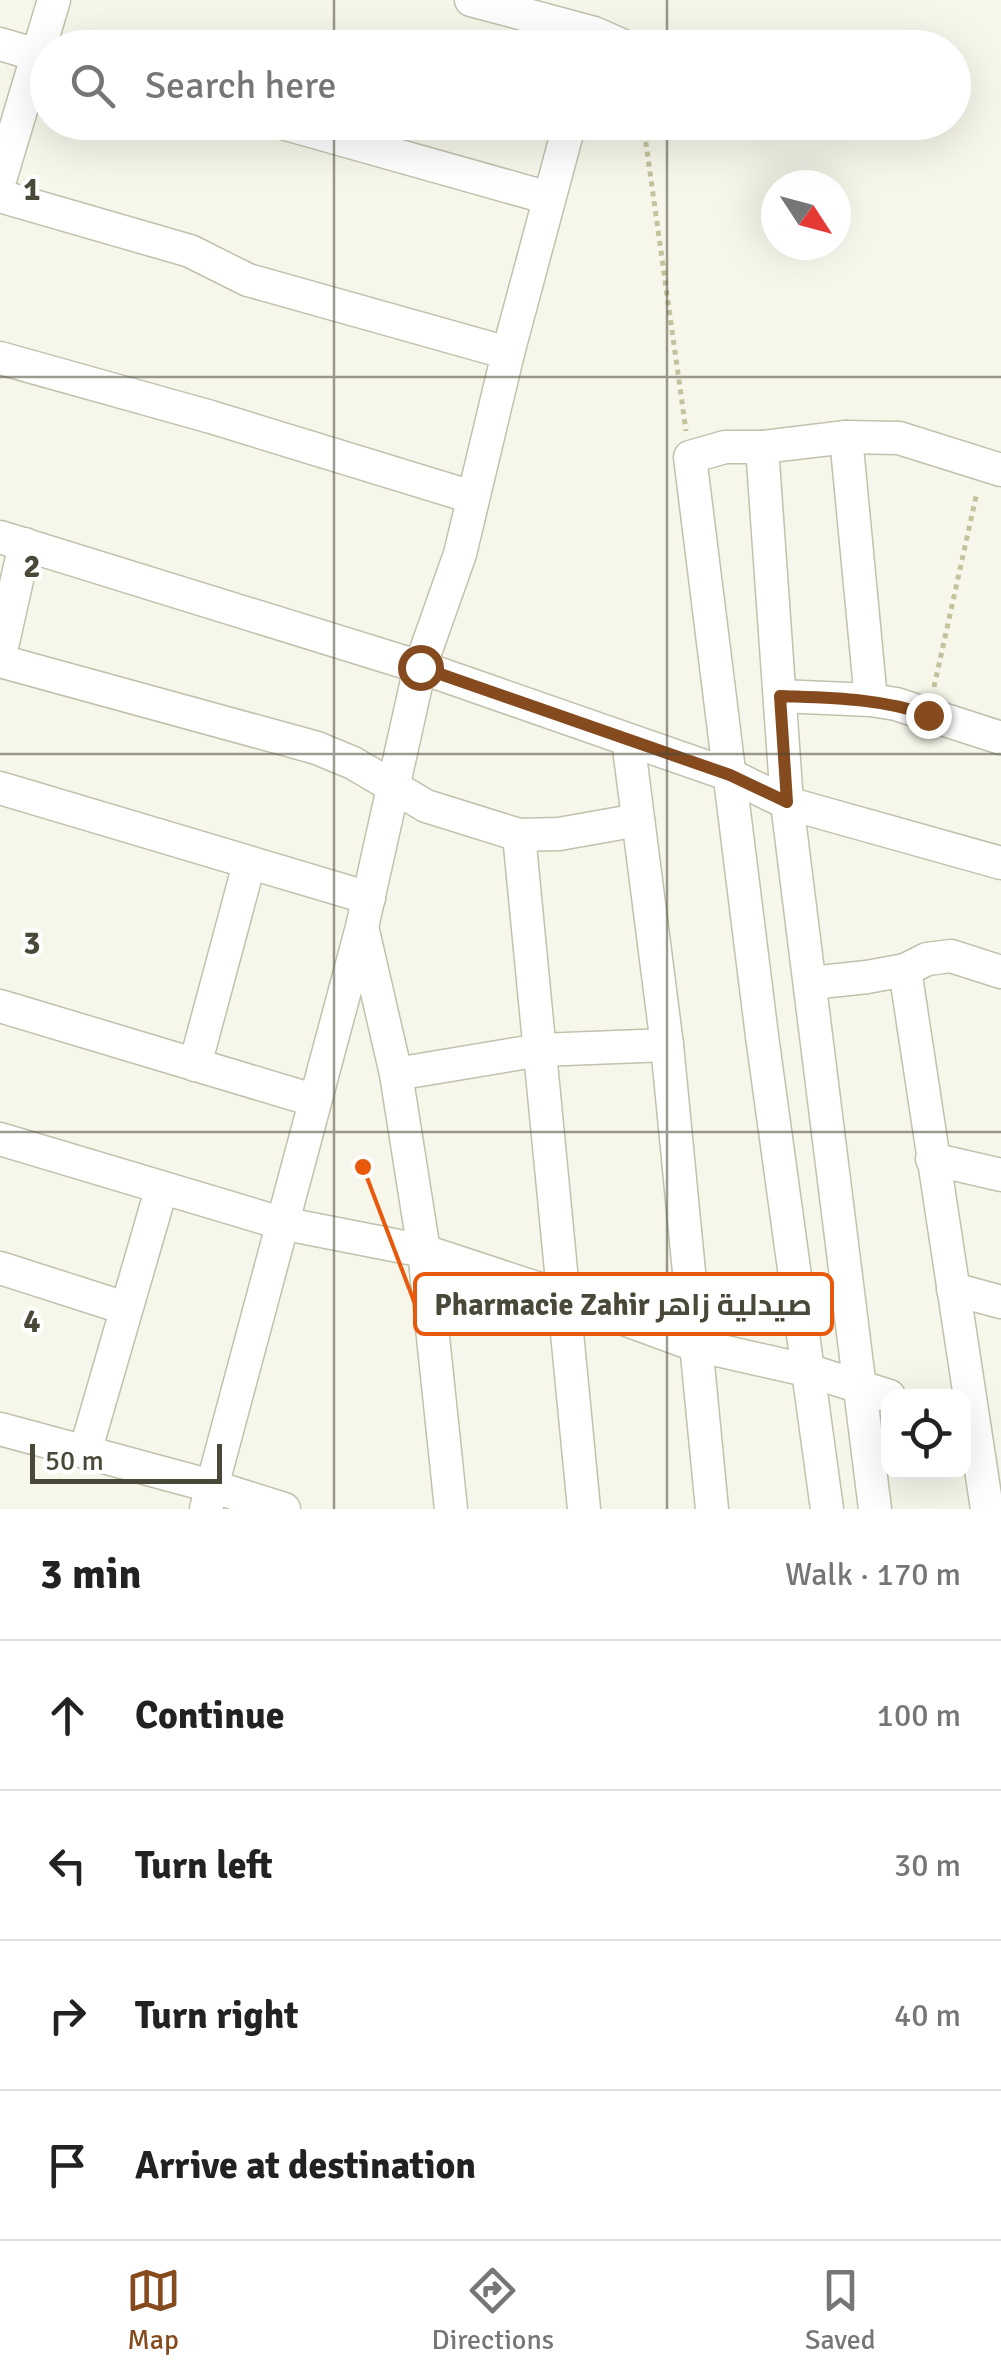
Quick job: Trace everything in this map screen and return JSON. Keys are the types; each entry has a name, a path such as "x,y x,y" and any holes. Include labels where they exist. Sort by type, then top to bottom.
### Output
{"street":[{"path":"48,30 54,0"},
{"path":"471,0 562,30"},
{"path":"0,44 30,53"},
{"path":"0,180 30,91"},
{"path":"344,140 549,198"},
{"path":"208,1497 365,912 420,667 460,554 508,352 565,140"},
{"path":"0,196 173,246 248,280 508,352"},
{"path":"0,358 211,416 472,497"},
{"path":"846,437 871,700"},
{"path":"826,1509 690,457 726,448 846,437 899,438 992,468"},
{"path":"762,447 787,802 811,983 875,1391 875,1509"},
{"path":"638,820 559,834 519,835 426,806 353,763 318,748 0,659 12,541 420,667 730,775 787,802 1001,863"},
{"path":"780,696 896,704 1001,738"},
{"path":"628,740 668,1045 712,1509"},
{"path":"0,788 249,864 365,912"},
{"path":"519,835 584,1509"},
{"path":"195,1065 249,864"},
{"path":"365,912 424,1251 450,1509"},
{"path":"811,983 905,970 927,960 951,956 1001,972"},
{"path":"905,970 952,1290 980,1431 988,1509"},
{"path":"0,1006 313,1100"},
{"path":"396,1074 540,1050 668,1045"},
{"path":"0,1139 281,1223 424,1251 695,1345 875,1391"},
{"path":"932,1159 1001,1175"},
{"path":"84,1452 161,1190"},
{"path":"0,1268 125,1308"},
{"path":"952,1290 1001,1302"},
{"path":"0,1429 84,1452 208,1497 284,1509"}],"path":[{"path":"644,140 690,457"},
{"path":"928,715 992,468"}],"place":[{"name":"Pharmacie Zahir صيدلية زاهر","path":"363,1167"}],"route":[{"path":"420,667 730,775 787,802 780,696 871,700 928,715"}]}
